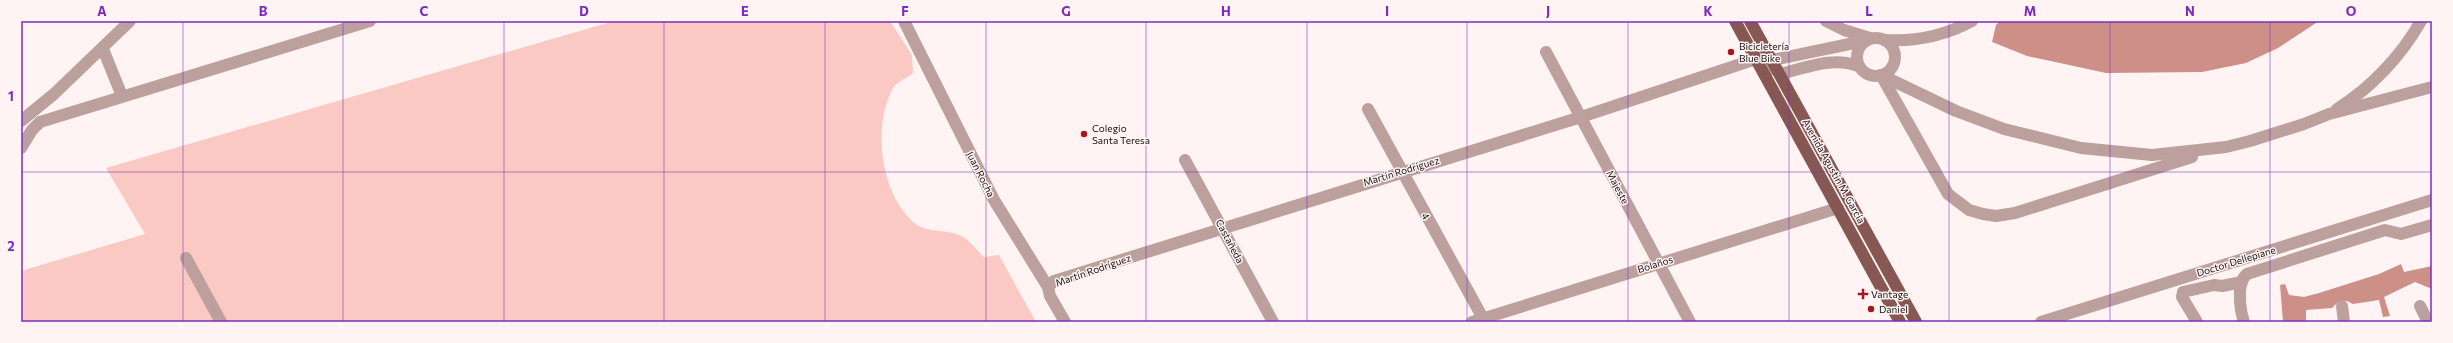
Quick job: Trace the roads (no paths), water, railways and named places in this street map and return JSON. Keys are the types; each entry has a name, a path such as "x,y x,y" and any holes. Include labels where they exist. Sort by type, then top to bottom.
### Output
{"main road":[{"name":"Avenida Agustín M. García","path":"1735,21 1766,75 1900,322"},
{"name":"Avenida Agustín M. García","path":"1750,21 1916,322"}],"street":[{"path":"21,121 103,49 130,21"},
{"path":"21,145 35,126 55,117 370,21"},
{"name":"Juan Rocha","path":"904,21 994,200 1048,287 1050,296 1064,322"},
{"path":"1826,21 1867,39"},
{"path":"1766,75 1772,60 1867,39 1904,41 1932,38 1972,21"},
{"path":"2329,114 2367,86 2402,51 2421,21"},
{"path":"1858,66 1856,55 1867,39"},
{"path":"1881,75 1891,68 1895,56 1890,44 1885,40"},
{"path":"1756,59 1765,46"},
{"path":"103,49 122,96"},
{"name":"Majeste","path":"1546,52 1690,322"},
{"path":"1801,54 1806,68"},
{"name":"Martín Rodríguez","path":"1048,287 1054,281 1402,171 1581,117 1756,59"},
{"path":"1780,74 1833,61 1846,61 1858,66 1868,75 1881,75 1963,114 2032,138 2081,148 2137,154 2176,154 2226,147"},
{"path":"1881,75 1948,194 1970,210 1996,216 2015,213 2137,174 2278,133 2329,114 2376,103 2432,87"},
{"path":"2367,86 2366,95 2376,103"},
{"path":"1897,104 1901,93 1912,91"},
{"path":"45,101 46,111 55,117"},
{"name":"4","path":"1368,109 1480,321"},
{"path":"2137,154 2142,163 2137,174"},
{"name":"Castañeda","path":"1185,160 1273,322"},
{"name":"Doctor Dellepiane","path":"2041,322 2432,200"},
{"name":"Bolaños","path":"1480,321 1659,263 1838,208"},
{"path":"2244,322 2240,306 2242,282 2247,274 2385,230 2401,234 2432,226"},
{"path":"186,258 221,322"},
{"path":"2197,322 2182,297 2183,292 2214,285 2222,286 2242,282"},
{"path":"2342,306 2344,322"},
{"path":"2420,306 2428,322"}],"place":[{"name":"Bicicletería Blue Bike","path":"1731,52"},
{"name":"Colegio Santa Teresa","path":"1084,134"},
{"name":"Vantage","path":"1863,294"},
{"name":"Daniel","path":"1871,309"}]}
